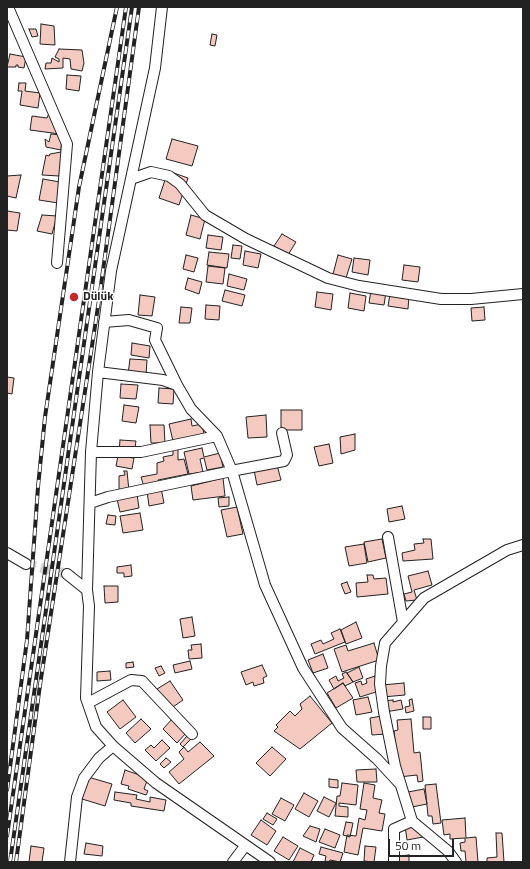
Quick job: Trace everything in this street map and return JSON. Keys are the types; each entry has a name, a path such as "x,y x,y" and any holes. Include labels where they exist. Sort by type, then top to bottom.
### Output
{"street":[{"path":"8,7 67,144 57,263"},
{"path":"162,7 155,68 111,271 98,372 91,452 86,698 96,727 112,746 156,783 270,862"},
{"path":"131,179 151,172 169,176 180,184 205,215 246,239 328,278 359,286 442,299 471,299 523,294"},
{"path":"104,322 129,320 157,328 155,340 177,385 191,409 217,436 231,471 265,585 303,668 342,728 377,759 401,785"},
{"path":"98,372 163,380 177,385"},
{"path":"90,502 284,461 287,455 282,434"},
{"path":"91,452 141,452 217,436"},
{"path":"388,537 403,622"},
{"path":"456,862 448,851 412,821 395,766 384,712 380,684 385,643 424,598 507,550 523,545"},
{"path":"7,553 26,564"},
{"path":"67,574 87,590"},
{"path":"88,703 131,680 142,681 192,734"},
{"path":"70,862 77,797 84,778 98,758 112,746"},
{"path":"394,862 394,829 412,821"},
{"path":"233,862 245,846"}],"building":[{"path":"41,24 54,26 55,45 40,44"},
{"path":"29,29 36,29 38,36 32,37"},
{"path":"212,34 217,35 215,46 210,45"},
{"path":"59,49 82,50 84,63 82,71 71,69 70,59 63,58 63,68 45,69 46,63 51,63 52,58 59,62 59,59 55,57"},
{"path":"10,54 26,57 24,68 18,67 18,65 16,65 16,67 7,67"},
{"path":"67,75 81,76 79,91 66,89"},
{"path":"19,83 26,83 25,91 40,93 38,108 20,105 22,91 18,91"},
{"path":"49,113 60,134 30,130 32,116 47,118"},
{"path":"51,134 62,135 61,150 46,147 45,139 49,142"},
{"path":"172,139 198,146 192,166 166,159"},
{"path":"63,153 59,176 42,175 46,155 49,156 50,154"},
{"path":"168,171 188,178 179,205 159,198"},
{"path":"21,175 16,198 7,196 7,176"},
{"path":"43,179 60,182 58,203 39,200"},
{"path":"7,211 20,213 17,231 7,230"},
{"path":"42,215 57,216 52,234 37,231"},
{"path":"191,215 205,219 200,239 186,235"},
{"path":"282,234 296,242 288,255 274,246"},
{"path":"208,235 223,237 221,250 206,248"},
{"path":"233,245 242,246 240,259 231,258"},
{"path":"245,251 261,254 258,268 243,265"},
{"path":"209,252 229,254 227,268 207,265"},
{"path":"186,255 198,258 194,272 183,269"},
{"path":"338,255 352,259 346,278 333,274"},
{"path":"354,258 370,260 368,275 352,272"},
{"path":"404,265 420,267 418,282 402,280"},
{"path":"208,266 225,268 223,284 206,282"},
{"path":"229,274 247,279 244,290 227,286"},
{"path":"188,278 202,282 199,294 185,289"},
{"path":"225,290 245,295 242,306 222,301"},
{"path":"371,290 386,292 384,305 369,303"},
{"path":"317,292 333,294 331,310 315,307"},
{"path":"350,293 366,296 364,311 348,308"},
{"path":"390,294 409,296 408,309 388,306"},
{"path":"140,295 155,297 152,316 138,315"},
{"path":"206,305 220,306 219,320 205,319"},
{"path":"181,307 192,308 190,323 179,323"},
{"path":"484,307 485,320 472,321 471,308"},
{"path":"132,343 150,346 149,358 131,355"},
{"path":"130,359 147,360 146,375 128,374"},
{"path":"7,377 14,378 12,394 7,393"},
{"path":"121,384 138,385 136,399 120,398"},
{"path":"159,388 174,389 173,404 158,403"},
{"path":"124,405 139,407 136,423 122,421"},
{"path":"281,410 302,410 302,430 281,430"},
{"path":"266,415 267,437 248,438 246,417"},
{"path":"191,419 192,426 202,424 204,434 173,441 169,424"},
{"path":"150,425 164,425 165,443 151,443"},
{"path":"355,434 355,450 341,454 340,437"},
{"path":"120,440 136,441 134,454 119,453"},
{"path":"329,444 333,463 319,466 314,447"},
{"path":"178,448 178,460 184,459 188,474 158,480 159,483 144,487 141,477 157,474 157,463 164,461 163,457 173,455 173,449"},
{"path":"202,448 204,457 220,453 223,467 207,470 204,458 200,459 203,472 189,474 184,452"},
{"path":"118,456 134,458 132,469 116,466"},
{"path":"277,465 281,480 257,485 254,470"},
{"path":"124,471 127,471 129,491 119,491 119,476 125,475"},
{"path":"223,478 225,496 193,500 191,486"},
{"path":"161,488 164,503 149,506 147,491"},
{"path":"137,494 139,508 120,512 117,499"},
{"path":"229,497 229,506 219,507 218,498"},
{"path":"402,506 405,519 389,522 387,509"},
{"path":"237,507 243,534 227,537 221,510"},
{"path":"140,513 143,530 123,533 120,516"},
{"path":"108,515 116,516 115,525 106,524"},
{"path":"382,539 386,558 368,562 364,542"},
{"path":"423,539 431,539 433,559 403,561 402,553 415,550 414,544 424,543"},
{"path":"364,544 367,563 349,566 345,547"},
{"path":"131,565 132,576 124,577 124,573 117,573 117,567"},
{"path":"428,571 432,585 414,590 417,600 406,601 404,594 412,592 408,576"},
{"path":"367,575 373,575 374,579 386,578 388,594 357,597 356,583 368,582"},
{"path":"347,582 351,592 345,594 341,584"},
{"path":"104,586 118,586 118,602 105,603"},
{"path":"192,617 195,636 183,638 180,619"},
{"path":"356,622 362,638 346,644 341,630"},
{"path":"340,629 345,642 315,654 311,644 321,640 323,644 334,639 331,633"},
{"path":"374,643 379,660 342,672 334,649 346,645 348,651"},
{"path":"201,644 202,658 189,659 188,650 192,650 191,645"},
{"path":"323,654 328,668 313,673 308,660"},
{"path":"190,661 192,669 175,673 173,665"},
{"path":"133,662 134,667 126,668 126,663"},
{"path":"262,665 267,676 263,678 264,683 254,686 253,682 246,685 241,672"},
{"path":"161,666 165,673 159,676 155,668"},
{"path":"359,667 363,678 353,682 347,673"},
{"path":"110,671 111,680 97,681 97,672"},
{"path":"346,672 353,682 345,686 343,683 334,689 329,680 336,676 338,681 344,678 342,674"},
{"path":"375,676 379,691 360,697 355,683 361,681 362,685 367,683 366,679"},
{"path":"170,681 183,700 170,709 157,689"},
{"path":"343,683 353,698 336,708 327,693"},
{"path":"404,683 405,695 383,697 382,685"},
{"path":"310,696 332,723 300,749 274,731 278,727 276,725 290,711 295,716 302,709 300,704"},
{"path":"368,697 372,712 356,715 353,700"},
{"path":"412,699 414,711 406,713 405,707 410,706 409,700"},
{"path":"123,700 136,717 120,729 107,712"},
{"path":"393,700 393,702 401,700 403,709 385,712 383,701"},
{"path":"382,716 385,734 372,735 370,718"},
{"path":"423,717 431,717 431,729 423,729"},
{"path":"173,718 187,732 177,743 163,729"},
{"path":"141,719 151,729 135,743 126,733"},
{"path":"411,719 414,753 420,752 423,781 418,782 417,775 399,777 394,731 398,730 397,720"},
{"path":"187,736 191,739 183,747 180,744"},
{"path":"162,740 170,748 156,761 145,750 151,745 154,748"},
{"path":"200,742 214,756 179,784 169,772 184,759 179,752 184,747 188,752"},
{"path":"272,747 286,759 270,776 256,763"},
{"path":"166,758 171,762 164,768 160,764"},
{"path":"376,769 377,782 357,782 356,770"},
{"path":"125,770 148,778 144,789 148,791 146,795 128,789 129,786 121,784"},
{"path":"88,777 112,784 105,806 82,799"},
{"path":"329,779 338,780 338,788 329,787"},
{"path":"342,783 358,785 356,805 339,803 339,806 348,807 348,817 335,816 337,796 340,796"},
{"path":"364,783 375,785 373,798 382,800 379,813 385,814 382,831 363,828 358,855 344,852 347,835 356,836 359,818 365,820 367,810 360,809"},
{"path":"436,784 441,823 433,824 432,816 428,816 425,785"},
{"path":"424,789 427,804 412,807 408,792"},
{"path":"115,792 137,795 136,799 150,802 150,797 166,800 164,811 131,806 131,803 114,800"},
{"path":"304,793 318,801 309,817 295,809"},
{"path":"324,797 336,803 329,817 317,811"},
{"path":"281,798 294,805 285,821 272,814"},
{"path":"267,813 277,819 273,825 263,819"},
{"path":"465,818 466,838 476,837 478,862 466,862 465,851 461,851 460,843 465,842 465,838 450,839 450,834 444,835 442,820"},
{"path":"261,820 276,831 267,845 251,835"},
{"path":"346,822 353,823 350,837 343,835"},
{"path":"420,823 423,837 407,840 405,826"},
{"path":"310,826 320,829 316,842 303,836"},
{"path":"325,829 340,835 335,848 319,842"},
{"path":"496,833 502,833 504,862 487,862 487,858 497,857"},
{"path":"283,837 298,846 289,860 274,851"},
{"path":"86,843 103,846 102,856 84,854"},
{"path":"31,846 44,848 42,862 29,862"},
{"path":"365,846 376,847 374,862 364,861"},
{"path":"321,847 343,853 340,862 330,860 329,862 325,861 326,856 319,854"},
{"path":"300,848 314,855 311,862 293,862"},
{"path":"409,855 409,862 398,862 398,856"}],"tunnel":[{"path":"26,564 67,574"}],"railway":[{"path":"7,790 27,640 38,487 45,417 79,187 117,7"},
{"path":"7,836 126,7"},
{"path":"10,862 132,7"},
{"path":"16,862 40,685 99,300 139,7"}],"place":[{"name":"Dülük","path":"74,297"}]}
